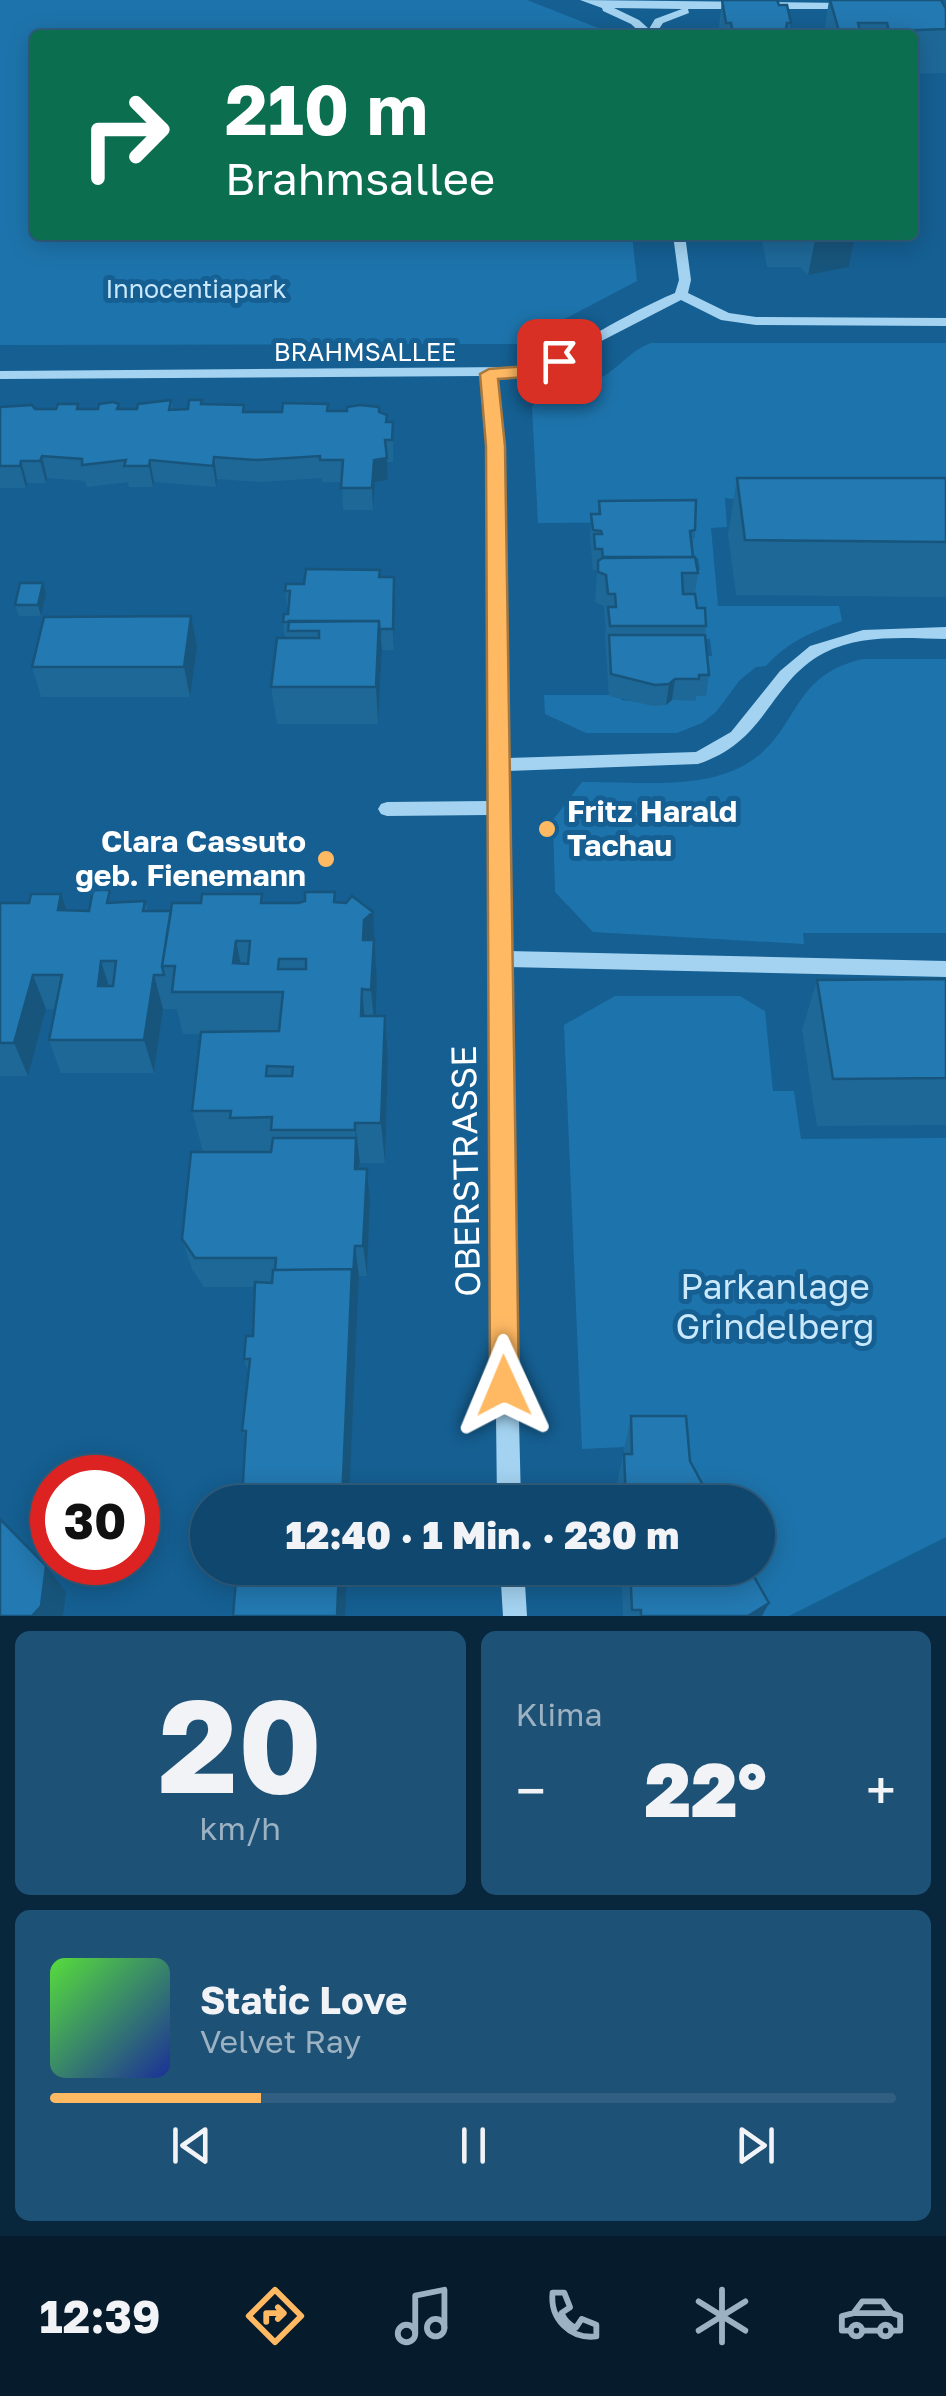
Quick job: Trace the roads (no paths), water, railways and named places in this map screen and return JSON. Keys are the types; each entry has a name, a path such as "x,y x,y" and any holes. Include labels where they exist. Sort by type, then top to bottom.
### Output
{"street":[{"path":"591,2 854,6"},
{"path":"591,2 644,30"},
{"path":"653,30 659,21 702,6"},
{"path":"680,240 685,280 681,295 726,316 756,321 946,322"},
{"name":"BRAHMSALLEE","path":"0,375 528,372 559,361 630,317 681,295"},
{"name":"OBERSTRASSE","path":"489,374 496,446 498,959 509,1485"},
{"path":"496,766 698,758 722,750 739,738 793,668 814,651 863,635 946,633"},
{"path":"387,809 497,808"},
{"path":"498,959 946,970"},
{"path":"513,1585 514,1616"}],"place":[{"name":"Fritz Harald Tachau","path":"547,829"},
{"name":"Clara Cassuto geb. Fienemann","path":"326,859"}],"park label":[{"name":"Innocentiapark","path":"196,289"},
{"name":"Parkanlage Grindelberg","path":"775,1307"}]}
